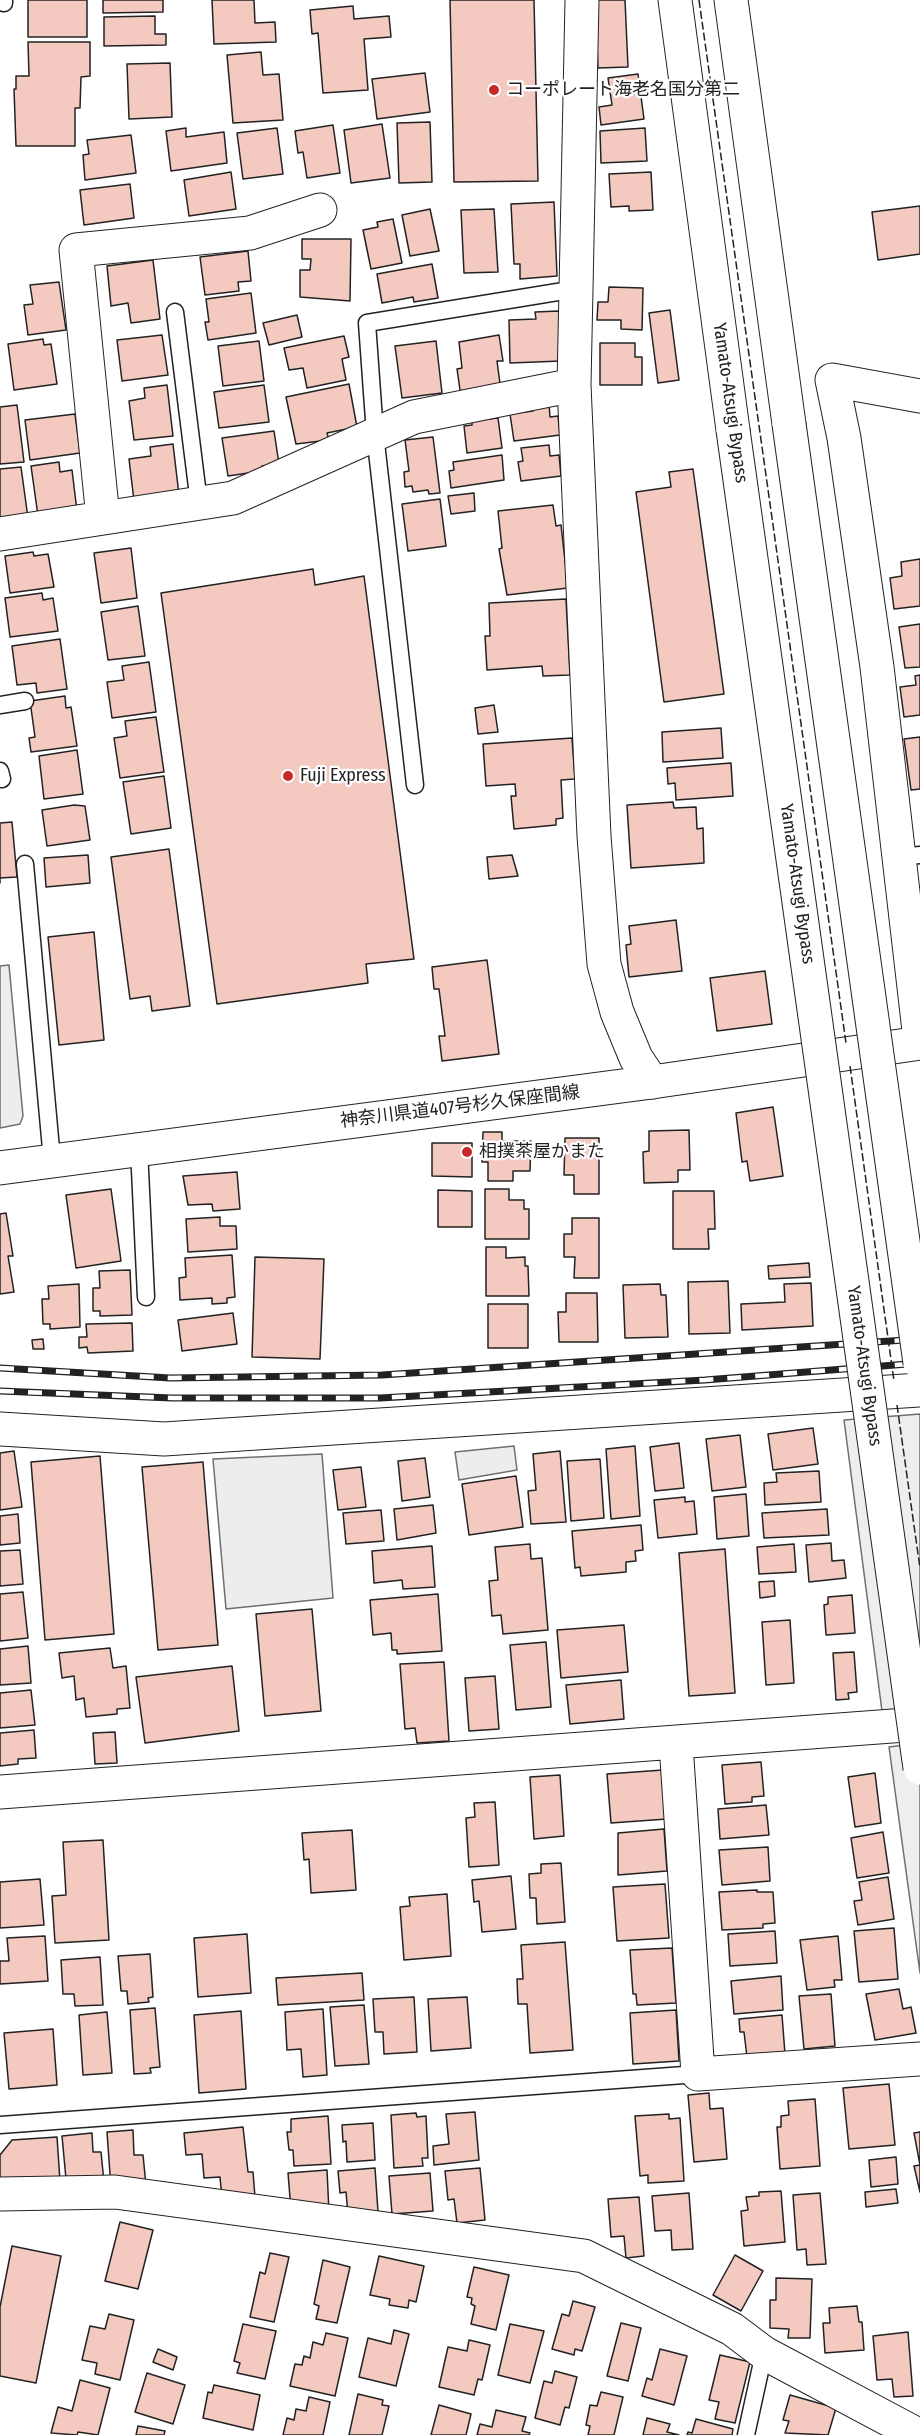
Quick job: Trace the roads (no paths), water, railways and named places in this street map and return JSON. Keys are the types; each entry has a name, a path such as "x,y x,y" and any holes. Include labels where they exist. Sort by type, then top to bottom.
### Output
{"main road":[{"path":"582,0 574,385 600,938 604,964 617,1012 636,1058 652,1082"},
{"name":"Yamato-Atsugi Bypass","path":"675,0 920,1768"},
{"path":"731,0 920,1363"},
{"path":"103,518 76,250 250,233 320,210"},
{"path":"920,396 832,380 844,438 875,656 909,856 920,1041"},
{"path":"0,534 233,498 414,417 574,385"},
{"name":"神奈川県道407号杉久保座間線","path":"0,1168 652,1082 920,1041"},
{"path":"0,1429 164,1439 920,1390"},
{"path":"0,1792 676,1744 920,1724"},
{"path":"676,1744 698,2074 920,2059"},
{"path":"0,2194 115,2192 584,2256 732,2329 764,2353 918,2435"}],"lane":[{"path":"415,784 375,434 367,323 576,289"},
{"path":"174,312 199,503"},
{"path":"0,705 26,701"},
{"path":"25,864 51,1160"},
{"path":"139,1149 146,1297"},
{"path":"0,2126 698,2074"},
{"path":"746,2435 764,2353"}],"railway":[{"path":"0,1368 170,1378 382,1375 920,1339"},
{"path":"0,1391 172,1398 380,1398 705,1380 920,1363"}],"place":[{"name":"コーポレート海老名国分第二","path":"494,90"},
{"name":"Fuji Express","path":"288,776"},
{"name":"相撲茶屋かまた","path":"467,1152"}]}
